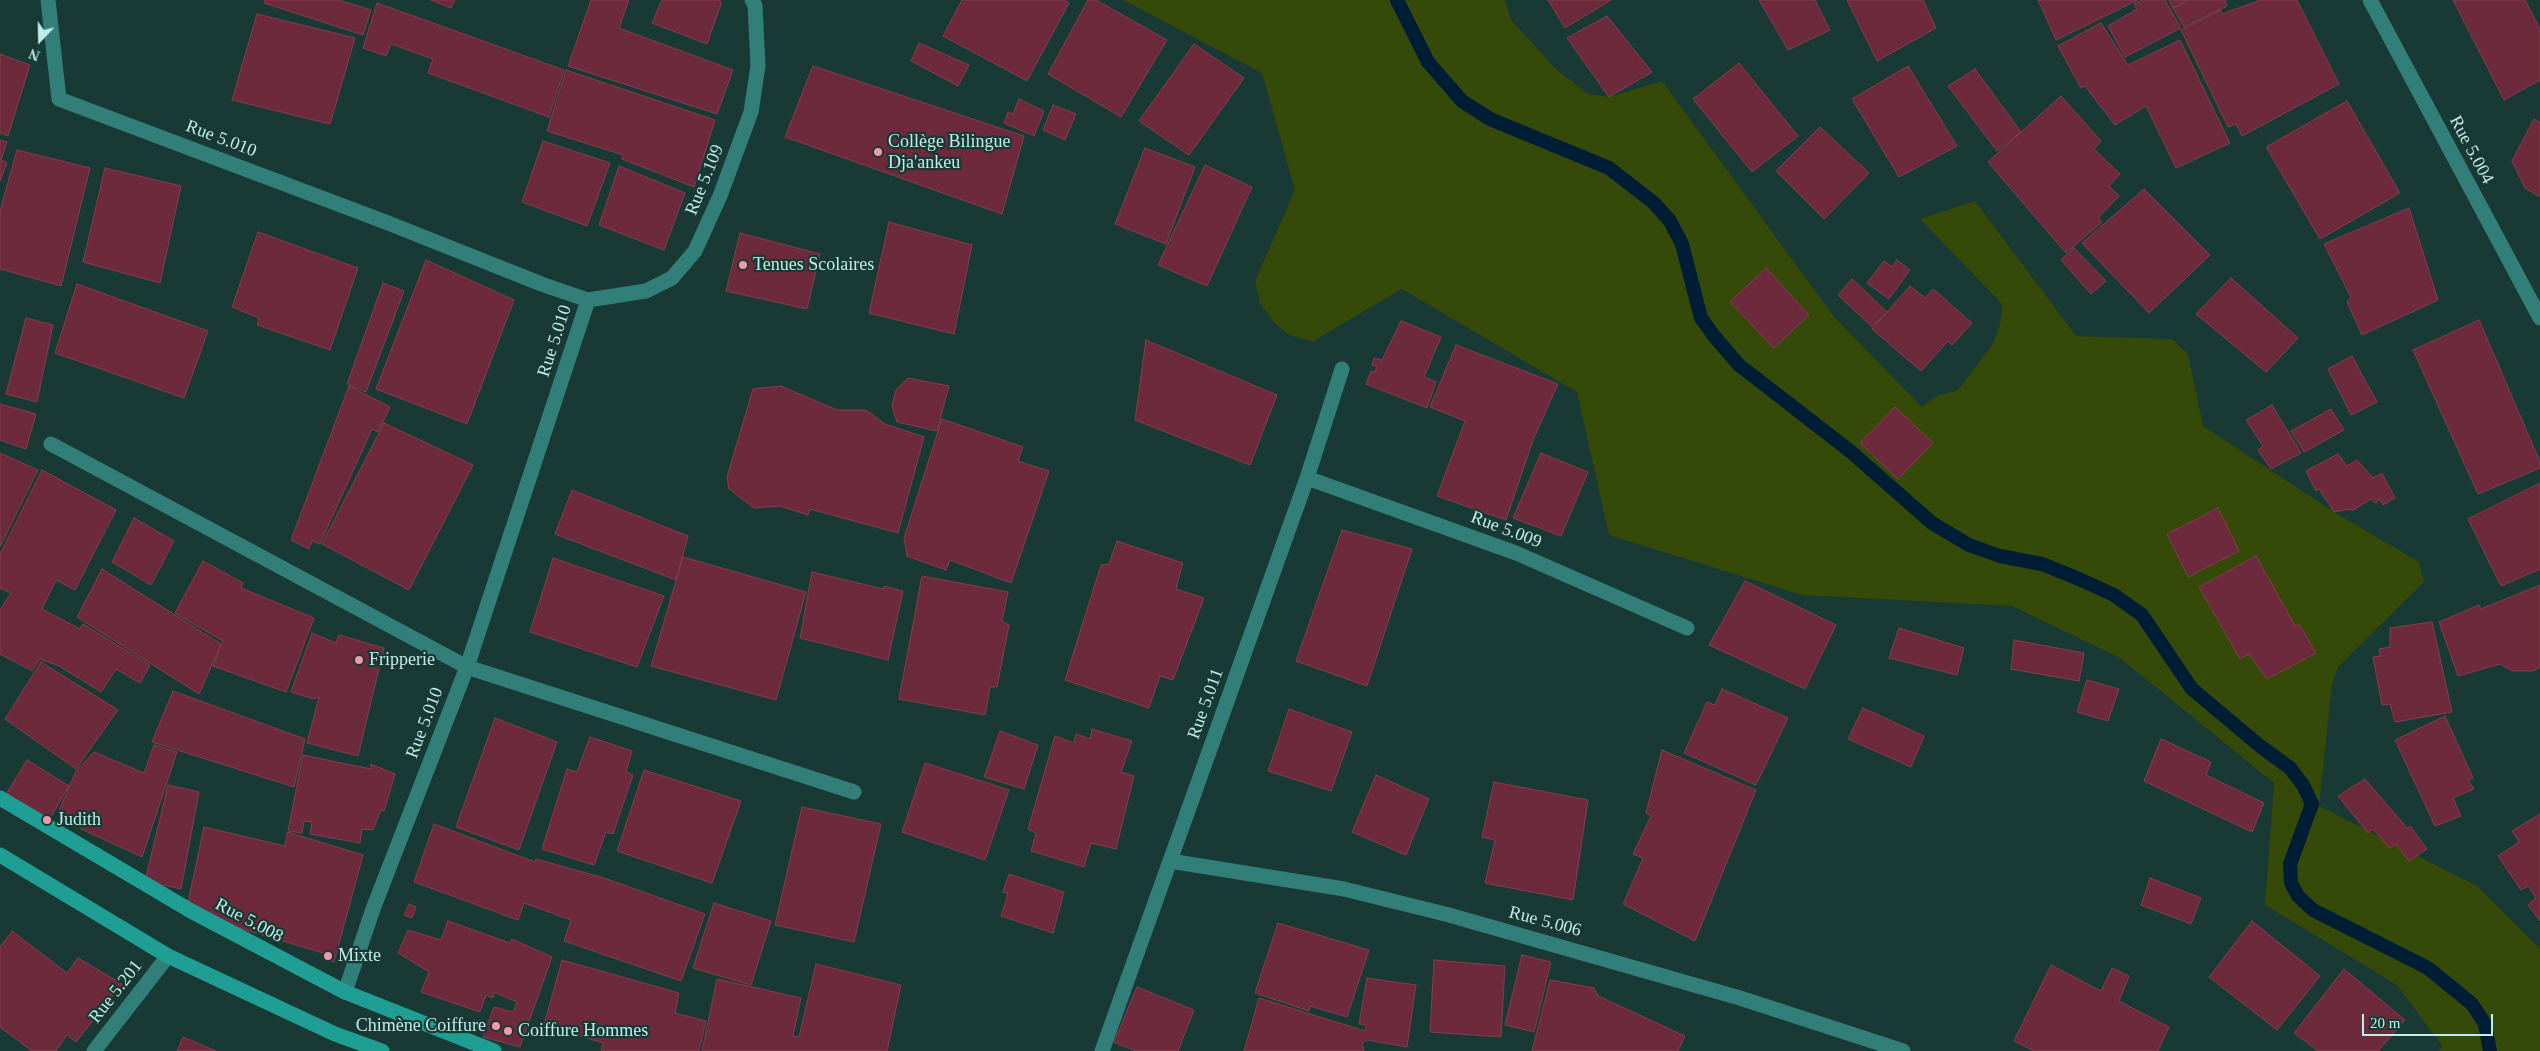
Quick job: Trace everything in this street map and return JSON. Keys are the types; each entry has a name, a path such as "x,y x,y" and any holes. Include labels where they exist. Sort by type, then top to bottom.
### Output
{"main road":[{"name":"Rue 5.008","path":"0,798 191,911 345,992 494,1051"},
{"path":"0,855 168,956 335,1034 382,1051"}],"street":[{"name":"Rue 5.010","path":"48,0 59,99 213,156 544,285 588,300 467,667 373,909 345,992"},
{"name":"Rue 5.109","path":"588,300 646,291 672,278 695,251 720,196 751,112 758,66 754,5 752,0"},
{"name":"Rue 5.004","path":"2370,0 2540,318"},
{"name":"Rue 5.011","path":"1102,1051 1307,478 1342,369"},
{"path":"51,444 467,667 854,792"},
{"name":"Rue 5.009","path":"1307,478 1516,552 1687,628"},
{"name":"Rue 5.006","path":"1170,861 1344,889 1449,915 1740,998 1903,1051"},
{"name":"Rue 5.201","path":"94,1051 168,956"}],"green space":[{"path":"1123,0 1505,0 1511,20 1557,70 1588,94 1609,97 1662,81 1834,317 1922,407 1938,395 1957,391 1993,344 2000,324 2002,304 1920,219 1975,201 2076,336 2172,339 2188,354 2203,426 2334,512 2419,562 2424,582 2338,667 2332,685 2319,806 2477,886 2540,949 2540,1051 2438,1051 2443,1047 2397,985 2265,905 2274,783 2120,658 2012,606 1802,595 1609,535 1577,392 1402,289 1315,340 1315,342 1289,335 1273,321 1260,303 1255,281 1295,190 1262,73"}],"building":[{"path":"265,0 339,0 371,10 363,35 264,3"},
{"path":"431,0 455,0 451,8"},
{"path":"591,0 629,0 619,28 733,70 717,114 568,66"},
{"path":"662,0 720,0 721,4 707,44 652,23"},
{"path":"962,0 1064,0 1069,3 1027,81 943,36"},
{"path":"1088,0 1096,0 1167,40 1121,117 1048,74"},
{"path":"1548,0 1611,0 1565,28"},
{"path":"1759,0 1815,0 1830,30 1788,50"},
{"path":"1847,0 1923,0 1936,28 1877,61"},
{"path":"2038,0 2138,0 2056,40"},
{"path":"2142,0 2165,0 2181,28 2125,57 2108,26 2137,9 2134,4"},
{"path":"2169,0 2188,0 2173,8"},
{"path":"2188,0 2225,0 2227,6 2184,27 2173,8"},
{"path":"2261,0 2297,0 2339,84 2242,136 2236,124 2228,127 2181,30 2221,10 2222,14"},
{"path":"2453,0 2525,0 2540,29 2540,80 2504,100"},
{"path":"377,3 564,70 549,117 428,73 433,59 391,44 386,56 363,48"},
{"path":"257,14 355,38 330,124 232,100"},
{"path":"1607,16 1652,72 1609,97 1567,38"},
{"path":"2101,23 2128,65 2180,40 2230,143 2176,168 2146,106 2115,125 2085,86 2081,88 2058,46"},
{"path":"919,43 969,65 958,86 911,61"},
{"path":"1194,44 1244,78 1189,155 1139,121"},
{"path":"0,54 30,65 8,136 0,133"},
{"path":"1739,63 1798,136 1752,172 1693,99"},
{"path":"813,66 1024,136 1002,214 785,137"},
{"path":"1908,66 1957,146 1899,177 1852,99"},
{"path":"1975,69 2021,132 1997,151 1948,86"},
{"path":"566,70 715,120 694,187 622,159 623,155 547,131"},
{"path":"2061,96 2101,141 2094,149 2120,174 2109,186 2119,196 2098,218 2102,222 2066,253 1988,162"},
{"path":"1019,99 1044,111 1034,136 1004,123 1008,112 1013,114"},
{"path":"2347,101 2400,193 2320,239 2266,147"},
{"path":"1053,105 1076,114 1065,140 1043,130"},
{"path":"2534,119 2540,123 2540,197 2525,188 2512,161"},
{"path":"1820,127 1869,173 1824,219 1776,171"},
{"path":"0,140 7,142 1,160 7,163 0,181"},
{"path":"543,141 610,163 587,226 522,202"},
{"path":"1145,148 1195,167 1166,244 1115,224"},
{"path":"17,150 90,168 61,286 0,269 0,211"},
{"path":"1205,165 1252,187 1207,286 1158,265"},
{"path":"619,166 685,193 664,250 599,225"},
{"path":"105,168 181,186 160,283 83,262"},
{"path":"2144,189 2210,255 2149,313 2082,243"},
{"path":"2409,208 2438,300 2362,335 2347,302 2351,297 2324,244"},
{"path":"889,222 972,245 954,334 869,313"},
{"path":"258,232 358,268 330,350 257,325 259,318 232,307"},
{"path":"740,233 820,254 807,309 726,291"},
{"path":"2074,248 2106,281 2091,294 2061,260"},
{"path":"426,260 514,300 467,424 376,389"},
{"path":"1897,260 1910,270 1889,299 1867,283 1884,261 1892,267"},
{"path":"1766,268 1809,315 1774,348 1730,302"},
{"path":"2231,278 2298,338 2266,372 2196,314"},
{"path":"1852,279 1887,312 1872,327 1838,295"},
{"path":"383,283 404,291 366,392 347,384"},
{"path":"77,284 208,331 184,398 55,353"},
{"path":"1910,286 1925,298 1933,289 1972,323 1952,345 1948,341 1921,371 1872,329"},
{"path":"26,318 53,325 37,402 6,394"},
{"path":"2479,320 2540,462 2540,468 2478,494 2413,350"},
{"path":"1401,321 1441,337 1424,377 1436,382 1427,408 1366,384 1371,371 1375,372 1377,367 1372,365 1374,358 1382,360"},
{"path":"1146,340 1277,395 1250,465 1135,420"},
{"path":"1456,345 1558,384 1533,440 1506,520 1437,496 1465,421 1430,407"},
{"path":"2352,356 2377,402 2351,415 2328,369"},
{"path":"908,378 949,386 937,431 897,422 892,406 896,390"},
{"path":"349,386 390,407 378,432 372,429 320,544 312,541 309,549 291,540"},
{"path":"781,386 837,410 866,410 885,424 924,437 898,533 810,509 808,515 780,506 754,508 729,489 727,477 753,389"},
{"path":"0,404 36,414 26,449 0,440"},
{"path":"2272,405 2301,453 2271,469 2258,450 2263,446 2246,420"},
{"path":"1895,407 1933,443 1898,479 1860,443"},
{"path":"2331,409 2344,430 2304,452 2291,431"},
{"path":"942,419 1023,447 1018,461 1049,471 1011,583 950,560 946,570 907,556 904,538"},
{"path":"384,423 473,465 409,590 322,544"},
{"path":"0,453 38,470 0,547"},
{"path":"1541,453 1588,472 1561,536 1513,518"},
{"path":"2338,454 2347,466 2357,460 2373,478 2382,473 2395,498 2383,505 2380,499 2376,503 2371,499 2352,511 2350,509 2334,512 2319,489 2316,491 2306,471"},
{"path":"42,470 116,510 75,590 56,580 42,609 80,629 83,624 150,665 140,683 116,669 101,692 59,666 40,659 32,671 0,654 0,610 11,593 0,588 0,554"},
{"path":"2540,483 2540,569 2501,586 2468,519"},
{"path":"572,490 688,536 676,580 555,534"},
{"path":"2218,508 2239,551 2188,577 2167,534"},
{"path":"134,518 174,541 151,585 112,562"},
{"path":"1342,530 1412,549 1367,686 1296,661"},
{"path":"1117,541 1183,563 1176,589 1204,598 1173,680 1160,676 1149,708 1065,680 1101,565 1109,564"},
{"path":"2256,556 2295,626 2299,624 2316,653 2267,679 2249,654 2240,659 2199,587"},
{"path":"683,557 806,592 776,700 651,666"},
{"path":"553,558 664,596 637,667 530,632"},
{"path":"203,561 243,583 241,588 314,618 286,692 213,666 223,641 175,613"},
{"path":"102,569 221,644 199,694 77,617"},
{"path":"812,572 883,589 884,586 903,591 888,660 800,638"},
{"path":"922,576 1008,592 1002,621 1009,625 997,687 990,687 985,715 899,699"},
{"path":"1745,581 1836,625 1805,689 1709,645"},
{"path":"2540,585 2540,667 2533,671 2512,671 2500,664 2458,676 2439,622 2479,605 2481,609"},
{"path":"2432,622 2452,712 2395,722 2390,704 2382,705 2373,657 2380,656 2379,649 2390,647 2390,628"},
{"path":"1899,628 1964,648 1957,675 1889,658"},
{"path":"312,633 336,643 339,635 384,648 358,756 307,743 319,697 314,699 291,692"},
{"path":"2014,640 2084,653 2079,681 2011,669"},
{"path":"41,662 118,710 76,769 5,719"},
{"path":"2087,680 2119,689 2108,721 2077,712"},
{"path":"1722,689 1788,718 1756,785 1684,753 1707,702 1715,705"},
{"path":"173,691 305,739 294,787 152,742"},
{"path":"1863,708 1924,736 1911,767 1848,739"},
{"path":"1289,709 1352,732 1331,791 1268,771"},
{"path":"2445,716 2473,778 2468,780 2474,789 2453,798 2461,816 2435,826 2395,740"},
{"path":"495,718 557,742 519,850 456,827"},
{"path":"1092,729 1132,741 1121,772 1134,776 1116,849 1091,843 1084,867 1031,851 1036,833 1028,829 1055,736 1074,743 1076,734 1090,739"},
{"path":"1000,731 1038,745 1024,789 984,777"},
{"path":"590,737 632,751 626,772 633,775 613,834 606,832 594,865 542,849 567,769 577,772"},
{"path":"2161,739 2211,762 2206,775 2264,803 2252,832 2144,781"},
{"path":"154,745 177,752 142,857 81,829 83,822 59,811 76,771 94,752 144,773"},
{"path":"1662,750 1756,790 1695,941 1623,904 1643,858 1633,854 1651,816 1646,813"},
{"path":"303,755 371,769 371,764 395,774 384,811 381,810 373,830 362,829 360,843 310,834 312,822 304,821 302,833 288,831"},
{"path":"27,760 69,786 44,829 2,801"},
{"path":"925,763 1009,790 985,860 902,832"},
{"path":"644,770 741,801 712,883 617,851"},
{"path":"1376,775 1429,799 1406,855 1352,832"},
{"path":"2365,779 2407,828 2410,826 2427,849 2409,861 2396,844 2389,848 2373,829 2368,833 2338,796"},
{"path":"1494,782 1588,800 1573,900 1485,883 1495,840 1482,837"},
{"path":"168,785 199,792 181,889 145,881"},
{"path":"802,807 881,824 854,942 775,925"},
{"path":"2540,814 2540,921 2528,905 2536,898 2528,886 2521,890 2498,856 2519,842 2512,831"},
{"path":"434,824 535,862 536,859 604,878 705,914 681,981 564,941 571,920 524,903 518,920 414,882"},
{"path":"204,827 285,846 287,832 363,855 334,962 322,957 323,953 186,912"},
{"path":"1009,874 1064,892 1053,933 1001,916 1008,894 1003,892"},
{"path":"2150,878 2201,898 2191,924 2141,905"},
{"path":"714,903 771,921 751,985 693,968"},
{"path":"409,904 416,907 412,918 404,915"},
{"path":"448,921 510,943 512,939 552,957 520,1047 483,1037 494,1007 513,1012 517,1002 494,992 493,998 486,995 480,1012 421,992 429,972 398,953 408,930 441,940"},
{"path":"2252,921 2320,976 2277,1030 2209,977"},
{"path":"1278,923 1369,950 1347,1017 1310,1006 1309,1011 1255,993"},
{"path":"12,931 67,973 78,958 122,984 76,1042 67,1035 56,1051 32,1051 0,1027 0,947"},
{"path":"1522,955 1551,962 1534,1032 1505,1025"},
{"path":"562,960 679,993 675,1013 706,1021 699,1051 606,1051 601,1050 603,1043 544,1025"},
{"path":"1434,960 1505,966 1501,1037 1430,1032"},
{"path":"816,964 901,985 887,1051 702,1051 717,979 801,998 793,1036 799,1037"},
{"path":"2051,965 2101,991 2112,968 2129,976 2119,1001 2169,1027 2158,1051 2034,1051 2014,1041"},
{"path":"2344,969 2405,1020 2378,1051 2318,1051 2294,1033"},
{"path":"1367,978 1416,985 1407,1047 1367,1040 1362,1043 1364,1051 1244,1051 1259,998 1365,1031 1366,1025 1359,1024"},
{"path":"1550,980 1594,988 1598,996 1685,1036 1678,1051 1532,1051"},
{"path":"1137,987 1194,1010 1178,1051 1136,1051 1114,1042"},
{"path":"183,1037 216,1051 177,1051"}],"waterway":[{"path":"1397,0 1428,62 1462,101 1490,119 1609,168 1654,203 1670,221 1682,244 1701,318 1739,365 1850,451 1932,523 1969,545 2000,556 2042,564 2079,579 2114,595 2142,615 2192,689 2260,746 2290,768 2303,785 2312,804 2290,864 2291,883 2298,896 2313,910 2428,968 2472,1004 2485,1024 2490,1051"}],"place":[{"name":"Collège Bilingue Dja'ankeu","path":"878,152"},
{"name":"Tenues Scolaires","path":"743,265"},
{"name":"Fripperie","path":"359,660"},
{"name":"Judith","path":"47,820"},
{"name":"Mixte","path":"328,956"},
{"name":"Chimène Coiffure","path":"496,1026"},
{"name":"Coiffure Hommes","path":"508,1031"}]}
